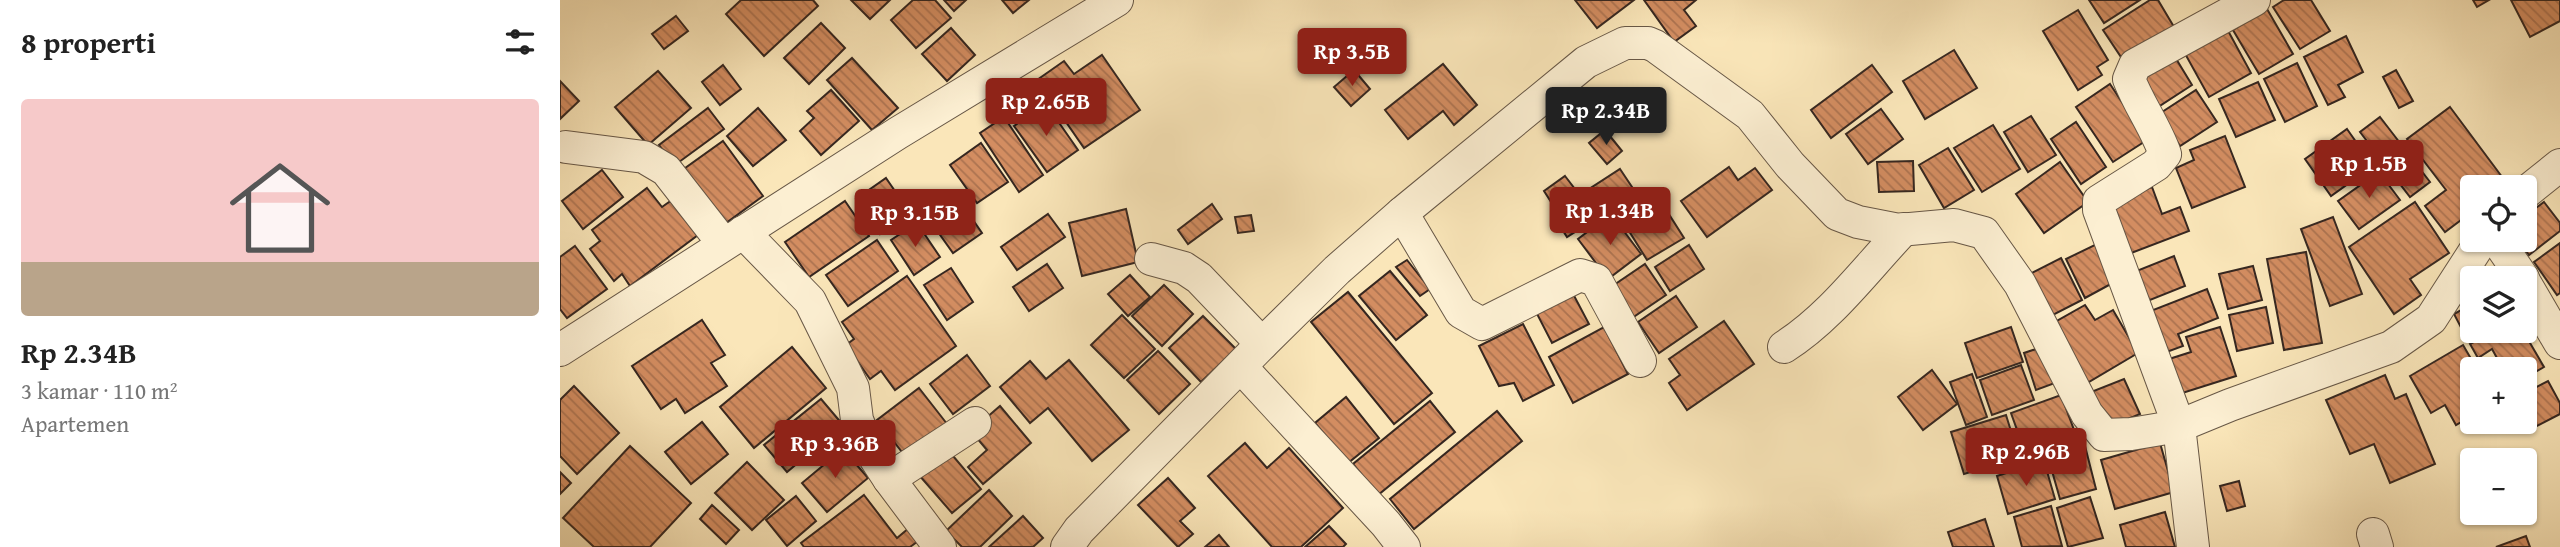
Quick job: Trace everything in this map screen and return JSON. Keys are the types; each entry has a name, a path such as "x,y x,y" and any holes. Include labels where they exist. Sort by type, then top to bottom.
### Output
{"street":[{"path":"2193,547 2179,426 2099,210 2099,201 2156,165 2165,155 2159,137 2137,100 2129,79 2135,65 2254,0"},
{"path":"560,350 1104,3"},
{"path":"1067,547 1079,530 1337,270 1586,61 1625,43 1648,43 1750,115 1790,165 1837,214 1858,222 1904,229 1954,225 1984,233 2020,284 2087,414 2104,435 2131,434 2179,426 2391,347 2431,319 2474,252"},
{"path":"566,147 644,157 666,170 733,238 810,301 853,388 857,420 868,447 940,547"},
{"path":"2537,184 2560,166"},
{"path":"1402,213 1461,312 1482,324 1580,275 1595,280 1640,361"},
{"path":"1783,346 1801,336 1838,303 1904,229"},
{"path":"1151,259 1184,268 1199,278 1262,344"},
{"path":"2537,303 2560,343"},
{"path":"1241,367 1404,547"},
{"path":"889,479 975,423"}],"building":[{"path":"741,0 813,0 818,6 764,56 726,14"},
{"path":"851,0 890,0 870,19"},
{"path":"913,0 935,0 951,18 916,48 891,20"},
{"path":"944,0 966,0 954,11"},
{"path":"1002,0 1029,0 1013,13"},
{"path":"1575,0 1634,0 1597,28"},
{"path":"1644,0 1696,0 1684,10 1696,26 1674,42"},
{"path":"2089,0 2140,0 2104,23"},
{"path":"2150,0 2158,0 2174,27 2123,60 2103,30"},
{"path":"2284,0 2311,0 2330,31 2300,49 2273,7"},
{"path":"2473,0 2489,0 2477,7"},
{"path":"2511,0 2560,0 2560,21 2530,37"},
{"path":"2267,9 2293,54 2259,74 2233,30"},
{"path":"2078,10 2108,60 2097,67 2102,75 2078,90 2043,31"},
{"path":"676,16 688,31 664,49 652,34"},
{"path":"821,23 845,48 809,84 784,58"},
{"path":"2226,27 2251,73 2209,97 2183,50"},
{"path":"951,28 975,55 947,81 922,54"},
{"path":"2346,36 2363,72 2338,85 2345,97 2328,105 2304,57"},
{"path":"1954,50 1977,88 1925,119 1903,81"},
{"path":"1102,55 1140,110 1084,148 1037,80 1064,61 1074,74"},
{"path":"2175,57 2192,85 2158,107 2140,79"},
{"path":"852,58 898,108 872,130 827,80"},
{"path":"2297,63 2317,106 2285,122 2264,79"},
{"path":"1443,64 1477,105 1454,125 1443,111 1408,139 1385,110"},
{"path":"723,65 741,89 720,105 702,82"},
{"path":"1872,65 1892,92 1831,138 1811,110"},
{"path":"1354,70 1370,89 1351,106 1334,87"},
{"path":"2396,70 2413,101 2399,108 2383,77"},
{"path":"658,71 691,108 648,145 615,107"},
{"path":"560,81 579,101 560,119"},
{"path":"2258,82 2275,120 2236,137 2219,99"},
{"path":"2110,84 2147,140 2113,162 2076,107"},
{"path":"831,90 859,121 821,155 800,131 814,118 807,111"},
{"path":"2196,90 2217,122 2180,146 2159,114"},
{"path":"1046,104 1078,150 1047,172 1014,126"},
{"path":"2450,107 2501,175 2460,175 2460,221 2445,232 2425,206 2446,190 2407,139"},
{"path":"708,108 724,129 675,165 659,145"},
{"path":"758,108 786,140 753,166 727,136"},
{"path":"1881,109 1903,139 1868,164 1846,134"},
{"path":"2031,116 2056,155 2028,172 2004,132"},
{"path":"1004,117 1043,175 1019,192 980,133"},
{"path":"2380,117 2430,182 2410,197 2360,132"},
{"path":"2076,122 2106,167 2081,184 2051,139"},
{"path":"1993,125 2020,169 1982,192 1954,148"},
{"path":"2347,129 2373,166 2331,196 2305,159"},
{"path":"1605,130 1622,151 1607,164 1589,143"},
{"path":"2225,136 2245,187 2192,208 2176,168 2194,160 2190,150"},
{"path":"723,141 763,196 722,226 681,171"},
{"path":"981,143 1008,182 977,203 950,165"},
{"path":"1948,148 1974,190 1944,208 1919,165"},
{"path":"1913,161 1914,191 1879,192 1877,162"},
{"path":"2060,162 2088,202 2044,233 2016,194"},
{"path":"1729,167 1738,180 1755,168 1772,190 1707,237 1681,201"},
{"path":"1620,169 1636,193 1567,237 1552,213"},
{"path":"602,170 623,197 583,229 562,201"},
{"path":"2379,172 2400,200 2359,229 2338,201"},
{"path":"1565,176 1578,193 1555,208 1544,191"},
{"path":"886,178 910,213 880,234 856,199"},
{"path":"2152,187 2162,214 2180,207 2189,231 2126,255 2106,204"},
{"path":"647,188 662,207 672,200 698,235 630,286 622,274 614,281 590,249 600,241 592,230"},
{"path":"845,201 869,236 809,277 785,242"},
{"path":"2415,202 2449,253 2410,279 2421,295 2394,314 2349,247"},
{"path":"2544,202 2560,223 2560,231 2537,249 2537,207"},
{"path":"962,204 982,233 953,253 933,225"},
{"path":"1212,204 1222,219 1188,244 1178,230"},
{"path":"1665,208 1684,238 1647,260 1629,231"},
{"path":"1126,209 1138,262 1082,276 1069,223"},
{"path":"1048,214 1065,237 1017,270 1001,247"},
{"path":"1611,214 1641,254 1608,279 1578,239"},
{"path":"1251,215 1254,231 1238,233 1235,217"},
{"path":"2333,217 2362,294 2330,306 2301,229"},
{"path":"917,223 940,257 914,275 891,240"},
{"path":"877,240 898,271 848,306 826,275"},
{"path":"2101,242 2120,279 2085,298 2066,259"},
{"path":"2560,243 2560,293 2557,295 2534,262"},
{"path":"1689,245 1704,269 1670,291 1655,267"},
{"path":"575,246 607,289 567,318 560,309 560,257"},
{"path":"2306,252 2322,343 2284,350 2267,259"},
{"path":"2174,256 2185,286 2145,302 2134,272"},
{"path":"2061,258 2082,300 2045,319 2024,277"},
{"path":"1407,260 1430,289 1420,296 1396,267"},
{"path":"1047,264 1063,288 1029,311 1013,287"},
{"path":"1645,264 1666,295 1629,320 1608,289"},
{"path":"2253,266 2262,300 2228,309 2219,274"},
{"path":"951,268 973,302 947,320 924,285"},
{"path":"1390,271 1427,315 1396,340 1359,296"},
{"path":"1130,275 1150,297 1128,316 1108,294"},
{"path":"907,276 956,346 895,390 881,371 870,379 846,345 854,339 842,322"},
{"path":"1164,285 1193,314 1162,346 1132,316"},
{"path":"2207,289 2218,318 2178,334 2183,346 2164,353 2148,312"},
{"path":"1571,290 1589,324 1552,343 1535,310"},
{"path":"1348,292 1432,393 1394,424 1311,322"},
{"path":"1676,296 1697,327 1659,353 1638,322"},
{"path":"2085,305 2095,320 2113,310 2138,353 2082,386 2048,326"},
{"path":"2266,307 2273,343 2237,351 2229,315"},
{"path":"2460,311 2460,326 2454,314"},
{"path":"1122,315 1155,349 1124,378 1091,345"},
{"path":"1203,316 1236,349 1201,382 1169,348"},
{"path":"702,320 725,355 711,363 727,386 685,413 676,399 661,409 632,366"},
{"path":"1724,321 1754,364 1687,410 1669,383 1680,375 1669,359"},
{"path":"1523,324 1554,385 1523,401 1514,383 1499,386 1479,346"},
{"path":"1604,327 1628,374 1573,403 1549,357"},
{"path":"2011,327 2023,362 1977,378 1965,343"},
{"path":"2220,327 2236,376 2176,395 2166,360 2191,352 2186,337"},
{"path":"2530,343 2544,367 2537,371 2537,357 2496,357 2492,349 2477,357 2470,344"},
{"path":"2463,345 2470,357 2460,357 2460,423 2456,425 2445,405 2431,413 2410,376"},
{"path":"792,347 826,388 754,448 720,407"},
{"path":"2042,347 2055,383 2036,390 2024,353"},
{"path":"1158,351 1190,384 1159,414 1127,380"},
{"path":"967,355 990,386 953,414 930,384"},
{"path":"1069,360 1129,430 1092,461 1048,408 1030,423 1000,387 1030,361 1046,379"},
{"path":"2021,365 2034,400 1992,415 1980,380"},
{"path":"1932,370 1957,404 1923,430 1898,397"},
{"path":"1972,374 1987,417 1966,425 1950,382"},
{"path":"2385,375 2395,399 2406,394 2435,464 2390,483 2374,444 2350,454 2326,400"},
{"path":"2124,379 2140,414 2102,430 2086,394"},
{"path":"2548,381 2560,403 2560,414 2537,426 2537,387"},
{"path":"574,386 619,433 577,474 560,456 560,400"},
{"path":"919,388 951,429 909,461 877,420"},
{"path":"2061,395 2077,438 2026,455 2011,413"},
{"path":"1346,397 1379,438 1348,463 1315,423"},
{"path":"821,399 843,425 787,472 764,445"},
{"path":"1430,401 1455,432 1378,495 1353,464"},
{"path":"1000,406 1031,443 983,484 968,467 987,450 971,431"},
{"path":"1497,411 1522,441 1414,529 1390,499"},
{"path":"2006,415 2019,457 1964,474 1951,432"},
{"path":"702,422 728,454 691,484 665,452"},
{"path":"1245,443 1267,468 1289,448 1343,508 1301,547 1272,547 1208,476"},
{"path":"2160,443 2174,492 2115,509 2101,460"},
{"path":"630,446 691,503 650,547 594,547 563,518"},
{"path":"2085,446 2096,489 2060,499 2048,457"},
{"path":"843,449 868,478 827,512 802,483"},
{"path":"948,450 981,489 952,513 919,475"},
{"path":"2044,461 2055,499 2008,514 1997,476"},
{"path":"747,462 784,500 752,530 715,493"},
{"path":"560,472 571,483 560,494"},
{"path":"1168,478 1195,508 1180,521 1193,534 1178,547 1138,505"},
{"path":"2239,481 2245,506 2227,511 2220,486"},
{"path":"989,490 1012,516 980,547 962,547 946,531"},
{"path":"864,495 897,538 915,523 925,536 910,547 804,547 801,543"},
{"path":"796,496 816,521 787,546 766,520"},
{"path":"2090,497 2103,538 2068,547 2057,508"},
{"path":"712,505 739,530 726,544 700,519"},
{"path":"2051,506 2062,546 2022,547 2014,517"},
{"path":"2165,512 2175,547 2126,547 2120,525"},
{"path":"1023,516 1043,538 1033,547 989,547"},
{"path":"1985,519 1994,547 1953,547 1948,532"},
{"path":"1329,526 1346,544 1343,547 1305,547"},
{"path":"1219,535 1229,547 1205,547"},
{"path":"2526,536 2530,547 2496,547"}]}
